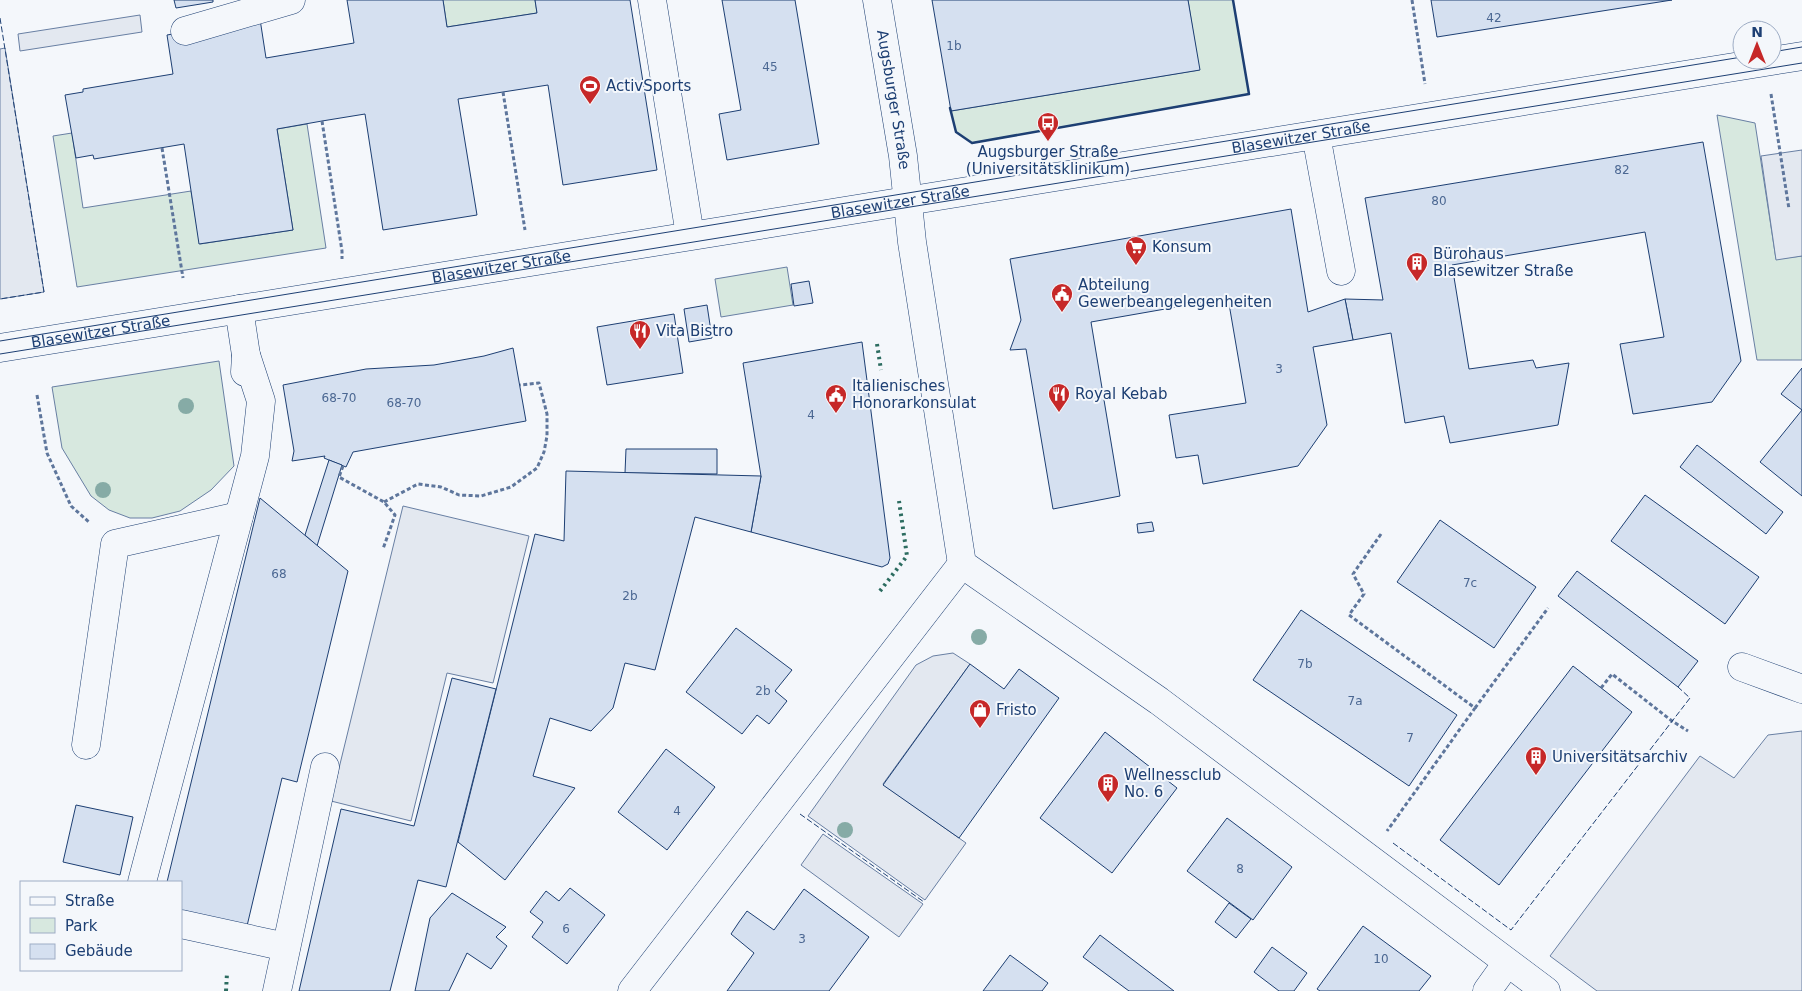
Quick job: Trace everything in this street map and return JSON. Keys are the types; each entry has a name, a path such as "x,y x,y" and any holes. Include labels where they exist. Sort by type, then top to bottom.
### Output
{"street":[{"path":"185,31 291,0"},
{"path":"652,0 683,236"},
{"name":"Augsburger Straße","path":"878,0 903,156 912,242 962,564"},
{"name":"Blasewitzer Straße","path":"1782,59 1802,56"},
{"name":"Blasewitzer Straße","path":"0,348 1732,67"},
{"path":"652,90 683,236"},
{"path":"1316,135 1341,271"},
{"path":"142,881 255,456 261,401 246,355 239,309"},
{"path":"86,745 115,544 239,516"},
{"path":"632,991 962,564 1159,701 1546,991"},
{"path":"1742,667 1802,689"},
{"path":"277,991 325,767"},
{"path":"182,924 286,947"},
{"path":"1487,991 1507,963"}],"path":[{"path":"1412,0 1430,116"},
{"path":"1767,70 1789,210"},
{"path":"503,92 524,222 528,262"},
{"path":"322,121 342,251 342,292"},
{"path":"162,148 183,278"},
{"path":"384,502 418,484 441,487 459,494 481,496 511,487 536,468 544,452 547,436 547,414 539,383 520,385"},
{"path":"37,395 47,454 70,506 115,544"},
{"path":"343,466 339,477 384,502 395,515 383,549"},
{"path":"1381,534 1353,574 1364,594 1349,615 1476,708"},
{"path":"1367,858 1548,608"},
{"path":"1601,688 1612,674 1672,721 1688,731"}],"green space":[{"path":"443,0 535,0 537,13 447,27"},
{"path":"1188,0 1233,0 1249,94 972,143 956,132 951,111 1199,70"},
{"path":"1717,115 1755,123 1776,259 1802,256 1802,360 1757,360"},
{"path":"307,124 326,248 77,287 53,136 72,133 83,208 191,191 200,244 293,230 277,129"},
{"path":"787,267 793,305 721,317 715,279"},
{"path":"219,361 234,466 211,490 180,511 152,518 130,518 109,510 91,496 62,448 52,387"}],"shaded area":[{"path":"140,15 142,32 20,51 18,34"},
{"path":"5,48 44,292 0,299 0,49"},
{"path":"1802,150 1802,256 1776,260 1761,156"},
{"path":"403,506 529,536 493,683 447,673 411,821 331,801"},
{"path":"953,653 970,664 883,784 966,843 925,900 808,816 916,665 933,656"},
{"path":"1802,731 1802,991 1597,991 1550,956 1700,756 1734,778 1768,735"},
{"path":"823,834 923,904 899,937 801,865"}],"building":[{"path":"174,0 213,0 213,2 176,8"},
{"path":"347,0 443,0 447,27 537,13 535,0 630,0 657,170 563,185 548,85 458,99 477,215 383,230 365,114 277,129 293,230 199,244 184,144 94,159 93,155 76,158 65,95 83,92 83,89 173,74 167,35 260,19 266,58 354,43"},
{"path":"722,0 795,0 819,144 727,160 719,114 741,110"},
{"path":"932,0 1188,0 1200,70 951,111"},
{"path":"1431,0 1672,0 1437,37"},
{"name":"Bürohaus Blasewitzer Straße","path":"1703,142 1741,361 1712,402 1633,414 1620,344 1664,337 1645,232 1452,265 1469,369 1533,360 1536,368 1569,363 1558,425 1450,443 1444,416 1405,423 1391,333 1353,340 1345,299 1383,300 1365,198"},
{"path":"1291,209 1308,312 1345,299 1353,340 1313,347 1327,425 1298,466 1203,484 1198,455 1176,458 1169,415 1246,403 1228,298 1091,322 1120,496 1053,509 1026,349 1010,350 1021,320 1010,259"},
{"path":"809,281 813,303 794,306 791,284"},
{"path":"707,305 712,338 689,342 684,309"},
{"path":"674,314 683,373 607,385 597,327"},
{"path":"862,342 890,558 888,564 882,567 751,532 761,476 743,363"},
{"path":"513,348 526,421 353,452 346,467 324,458 325,456 292,461 294,451 283,385 366,369 434,365 484,356"},
{"path":"1802,368 1802,410 1781,394"},
{"path":"1802,410 1802,496 1760,462"},
{"path":"1697,445 1783,512 1766,534 1680,467"},
{"path":"626,449 717,449 717,474 625,473"},
{"path":"329,460 342,465 317,546 305,535"},
{"path":"566,471 761,476 751,532 695,517 655,670 625,663 613,708 591,731 550,718 533,776 575,788 505,880 458,842 535,534 564,541"},
{"path":"1645,495 1759,577 1725,624 1611,541"},
{"path":"260,498 348,571 297,782 282,778 247,926 182,910 182,881 167,881"},
{"path":"1440,520 1536,587 1494,648 1397,582"},
{"path":"1152,522 1154,531 1138,533 1137,524"},
{"path":"1577,571 1698,661 1678,687 1558,596"},
{"path":"1301,610 1457,715 1409,786 1253,680"},
{"path":"736,628 792,670 775,691 787,701 769,724 757,715 742,734 686,692"},
{"name":"Fristo","path":"970,664 1004,689 1019,669 1059,698 959,838 883,785"},
{"name":"Universitätsarchiv","path":"1573,666 1632,712 1499,885 1440,840"},
{"path":"452,678 496,689 446,887 418,880 390,991 299,991 341,809 414,826"},
{"name":"Wellnessclub No. 6","path":"1105,732 1177,788 1112,873 1040,818"},
{"path":"666,749 715,787 667,850 618,812"},
{"path":"76,805 133,817 120,875 63,862"},
{"path":"1227,818 1292,867 1253,920 1187,871"},
{"path":"570,888 605,915 567,964 532,937 543,922 530,912 546,891 559,901"},
{"path":"804,889 869,937 829,991 727,991 754,953 731,934 747,911 774,930"},
{"path":"452,893 506,927 496,937 507,946 491,969 467,953 449,991 415,991 430,918"},
{"path":"1229,903 1251,919 1236,938 1215,922"},
{"path":"1363,926 1431,976 1419,991 1320,991 1317,989"},
{"path":"1100,935 1174,991 1129,991 1083,957"},
{"path":"1272,947 1307,973 1294,991 1279,991 1254,972"},
{"path":"1010,955 1048,983 1042,991 983,991"}],"tram line":[{"path":"1782,50 1802,47"},
{"path":"0,341 1732,59"},
{"path":"0,354 1802,63"}],"hedge":[{"path":"877,344 881,370"},
{"path":"880,591 907,556 899,501"},
{"path":"226,991 227,973"}],"fence":[{"path":"0,18 44,292 0,299"},
{"path":"1393,843 1511,930 1690,698 1678,687"},
{"path":"800,814 924,902"}],"wall":[{"path":"950,108 956,132 972,143 1249,94 1233,0"}],"place":[{"name":"ActivSports","path":"590,105"},
{"name":"Augsburger Straße (Universitätsklinikum)","path":"1048,142"},
{"name":"Konsum","path":"1136,266"},
{"name":"Bürohaus Blasewitzer Straße","path":"1417,282"},
{"name":"Abteilung Gewerbeangelegenheiten","path":"1062,313"},
{"name":"Vita Bistro","path":"640,350"},
{"name":"Royal Kebab","path":"1059,413"},
{"name":"Italienisches Honorarkonsulat","path":"836,414"},
{"name":"Fristo","path":"980,729"},
{"name":"Universitätsarchiv","path":"1536,776"},
{"name":"Wellnessclub No. 6","path":"1108,803"}]}
